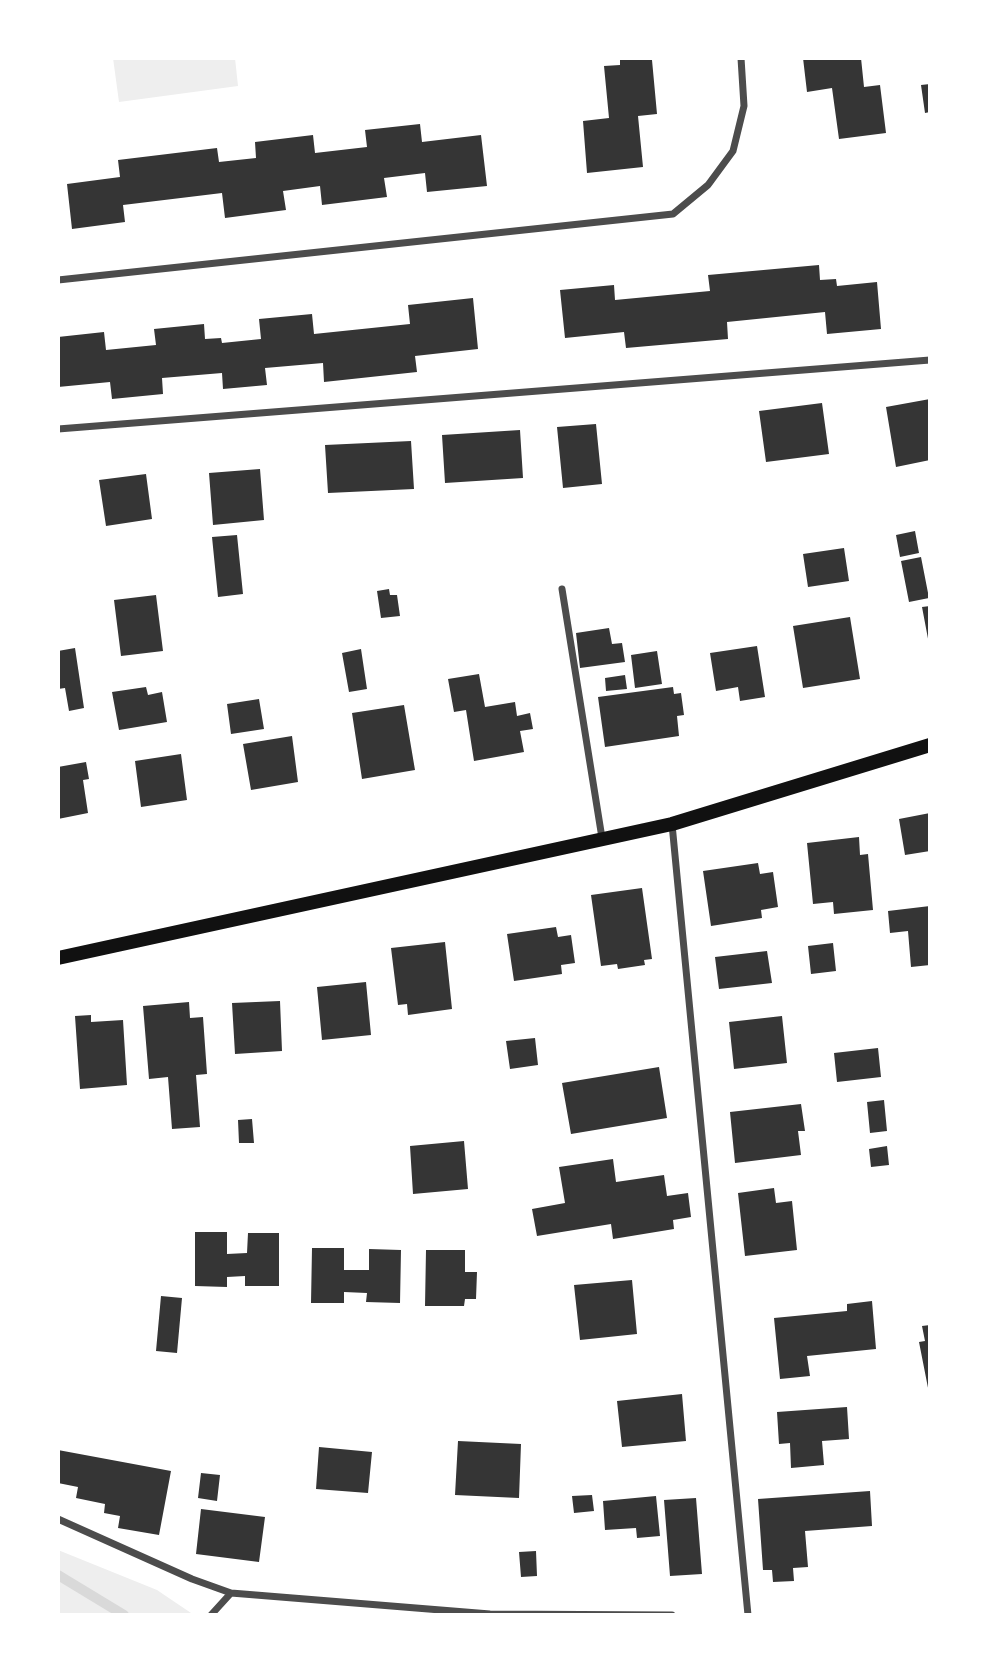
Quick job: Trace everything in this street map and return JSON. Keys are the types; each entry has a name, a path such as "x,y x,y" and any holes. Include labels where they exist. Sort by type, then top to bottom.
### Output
{"main road":[{"path":"58,958 672,824 930,745"}],"street":[{"path":"58,280 673,214 708,186 733,151 744,106 741,58"},
{"path":"58,429 930,360"},
{"path":"562,589 601,838"},
{"path":"672,824 748,1615"},
{"path":"58,1519 192,1579 231,1593 490,1614 671,1615"},
{"path":"211,1615 231,1593"}],"shaded area":[{"path":"113,58 235,58 238,86 119,102"},
{"path":"58,1550 157,1590 194,1615 58,1615"}],"building":[{"path":"620,58 658,58 652,60 657,114 638,116 643,167 587,173 583,121 609,118 604,66 620,65"},
{"path":"803,58 861,58 864,87 880,85 886,133 839,139 832,88 807,92"},
{"path":"930,84 930,112 925,113 921,85"},
{"path":"420,124 422,142 481,135 487,186 427,192 425,173 384,178 387,197 322,205 320,186 283,191 286,210 225,218 222,193 123,205 125,222 72,229 67,184 120,177 118,160 217,148 219,162 256,158 255,142 313,135 315,153 367,147 365,130"},
{"path":"819,265 820,280 836,279 837,286 877,282 881,329 827,334 825,312 727,322 728,339 626,348 624,332 565,338 560,290 614,285 615,300 710,291 708,275"},
{"path":"473,298 478,349 415,356 417,372 324,382 323,363 265,368 267,385 223,389 222,373 162,378 163,394 112,399 110,382 58,387 58,337 104,332 106,350 156,345 154,329 204,324 205,339 221,338 222,343 261,339 259,319 312,314 314,334 410,324 408,305"},
{"path":"930,399 930,460 896,467 886,407"},
{"path":"822,403 829,454 766,462 759,411"},
{"path":"596,424 602,484 563,488 557,427"},
{"path":"520,430 523,478 445,483 442,435"},
{"path":"411,441 414,489 328,493 325,445"},
{"path":"260,469 264,520 213,525 209,473"},
{"path":"146,474 152,519 106,526 99,480"},
{"path":"915,531 919,553 900,557 896,535"},
{"path":"237,535 243,594 218,597 212,537"},
{"path":"844,548 849,581 808,587 803,554"},
{"path":"921,557 929,598 909,602 901,561"},
{"path":"389,589 390,595 397,595 400,616 381,618 377,591"},
{"path":"156,595 163,651 121,656 114,600"},
{"path":"930,606 930,644 929,644 922,607"},
{"path":"850,617 860,679 803,688 793,626"},
{"path":"609,628 612,644 622,643 625,662 580,668 576,633"},
{"path":"757,646 765,697 740,701 738,687 716,691 710,653"},
{"path":"75,648 84,708 69,711 65,688 58,689 58,651"},
{"path":"361,649 367,689 349,692 342,653"},
{"path":"657,651 662,684 635,688 631,655"},
{"path":"479,674 485,707 515,702 517,716 530,713 533,729 520,731 524,752 474,761 466,710 454,712 448,679"},
{"path":"625,675 627,689 606,691 605,678"},
{"path":"146,687 148,695 162,692 167,722 119,730 112,692"},
{"path":"673,687 674,694 681,693 684,715 677,716 679,736 605,747 598,697"},
{"path":"259,699 264,729 231,734 227,704"},
{"path":"404,705 415,770 362,779 352,713"},
{"path":"292,736 298,782 251,790 243,744"},
{"path":"181,754 187,800 141,807 135,761"},
{"path":"86,762 89,779 83,780 88,813 58,819 58,767"},
{"path":"930,813 930,851 905,855 899,819"},
{"path":"859,837 860,855 868,854 873,910 834,914 833,902 813,904 807,843"},
{"path":"758,863 760,874 773,872 778,907 761,910 762,918 711,926 703,871"},
{"path":"642,888 652,959 644,960 645,965 618,969 617,964 601,966 591,895"},
{"path":"930,906 930,965 911,967 908,931 890,933 888,911"},
{"path":"556,927 558,937 571,935 575,963 561,965 562,974 514,981 507,934"},
{"path":"445,942 452,1009 408,1015 407,1004 398,1005 391,948"},
{"path":"833,943 836,971 811,974 808,946"},
{"path":"767,951 772,983 719,989 715,957"},
{"path":"366,982 371,1035 322,1040 317,987"},
{"path":"280,1001 282,1051 235,1054 232,1003"},
{"path":"189,1002 190,1018 203,1017 207,1074 196,1075 200,1127 172,1129 168,1077 149,1079 143,1006"},
{"path":"91,1015 91,1022 123,1020 127,1085 80,1089 75,1016"},
{"path":"782,1016 787,1063 734,1069 729,1022"},
{"path":"535,1038 538,1065 510,1069 506,1041"},
{"path":"878,1048 881,1077 837,1082 834,1053"},
{"path":"659,1067 667,1118 571,1134 562,1083"},
{"path":"884,1100 887,1131 870,1133 867,1102"},
{"path":"801,1104 805,1131 798,1131 801,1155 735,1163 730,1112"},
{"path":"252,1119 254,1143 239,1143 238,1120"},
{"path":"464,1141 468,1189 413,1194 410,1146"},
{"path":"887,1146 889,1165 871,1167 869,1149"},
{"path":"613,1159 616,1182 664,1175 667,1196 688,1193 691,1217 673,1220 674,1229 613,1239 611,1224 537,1236 532,1209 565,1203 559,1167"},
{"path":"774,1188 776,1203 792,1201 797,1250 745,1256 738,1193"},
{"path":"195,1232 227,1232 227,1254 247,1253 248,1233 279,1233 279,1286 245,1286 245,1276 227,1277 227,1287 195,1286"},
{"path":"312,1248 344,1248 344,1270 369,1270 369,1249 401,1250 400,1303 366,1302 367,1293 344,1292 344,1303 311,1303"},
{"path":"426,1250 465,1250 465,1272 477,1272 476,1299 465,1299 464,1306 425,1306"},
{"path":"632,1280 637,1334 580,1340 574,1285"},
{"path":"161,1296 182,1298 177,1353 156,1351"},
{"path":"872,1301 876,1349 807,1356 810,1376 780,1379 774,1318 847,1311 847,1304"},
{"path":"930,1325 929,1393 919,1342 925,1341 922,1326"},
{"path":"682,1394 686,1441 622,1447 617,1401"},
{"path":"847,1407 849,1439 822,1441 824,1465 791,1468 790,1443 779,1444 777,1412"},
{"path":"458,1441 521,1444 519,1498 455,1495"},
{"path":"319,1447 372,1452 368,1493 316,1489"},
{"path":"58,1450 171,1471 159,1535 118,1528 120,1516 104,1513 105,1504 76,1498 78,1487 58,1483"},
{"path":"201,1473 220,1475 217,1501 198,1498"},
{"path":"870,1491 872,1526 805,1531 808,1567 793,1568 794,1581 773,1582 772,1570 763,1570 758,1499"},
{"path":"592,1495 594,1511 574,1513 572,1496"},
{"path":"656,1496 660,1536 637,1538 636,1528 605,1530 603,1501"},
{"path":"696,1498 702,1574 670,1576 664,1500"},
{"path":"201,1509 265,1517 259,1562 196,1554"},
{"path":"536,1551 537,1576 521,1577 519,1552"}],"waterway":[{"path":"58,1575 124,1615"}]}
